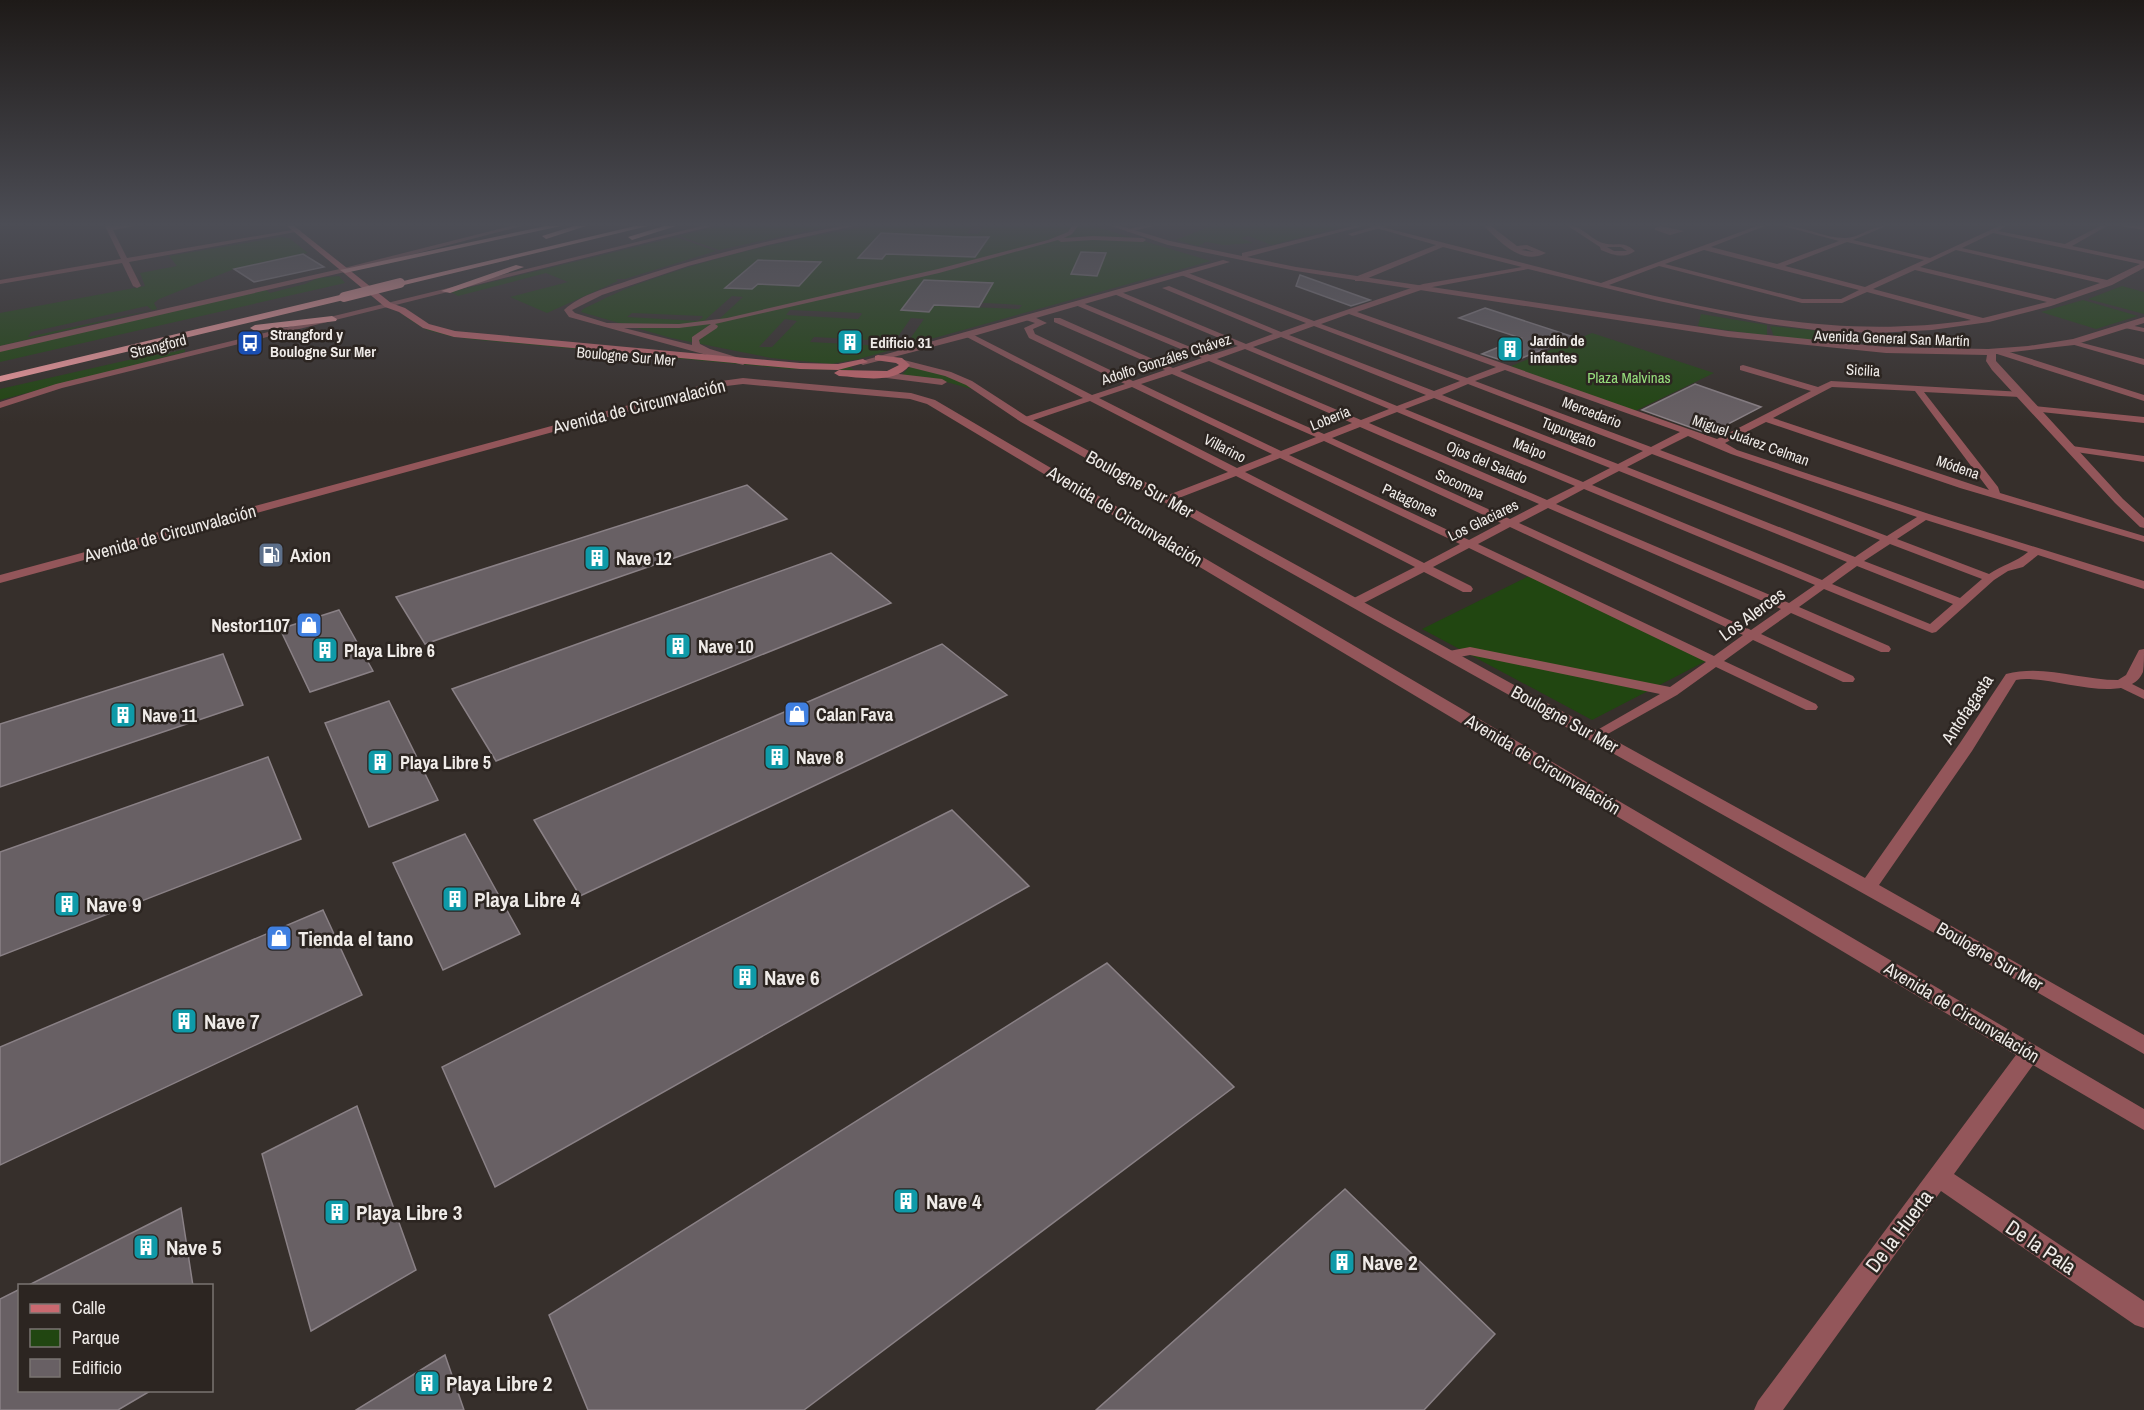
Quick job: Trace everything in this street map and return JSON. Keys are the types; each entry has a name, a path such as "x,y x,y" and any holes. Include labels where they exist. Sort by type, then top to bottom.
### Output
{"highway":[{"path":"0,369 325,292"},
{"path":"0,379 365,292"},
{"path":"174,347 246,330 332,319"},
{"path":"0,387 159,351"}],"main road":[{"name":"Boulogne Sur Mer","path":"372,292 388,305 402,310 426,326 454,334 743,362 819,367 863,362"},
{"name":"Boulogne Sur Mer","path":"388,305 391,312 428,335 463,342 780,370 879,375"},
{"path":"863,362 860,370 879,375 901,370 902,359 878,358"}],"street":[{"path":"0,349 250,292"},
{"name":"Strangford","path":"0,405 59,386 443,292"},
{"path":"607,292 570,308 569,312 607,325 743,362"},
{"path":"662,354 699,328 849,292"},
{"path":"902,359 968,335 1126,292"},
{"name":"Tupungato","path":"1175,292 1962,603"},
{"name":"Mercedario","path":"1230,292 1990,578"},
{"name":"Adolfo Gonzáles Chávez","path":"1025,420 1411,292"},
{"name":"Avenida General San Martín","path":"1428,292 1792,346 1894,355 1962,356 1984,355 1992,351"},
{"name":"Avenida General San Martín","path":"1429,292 1778,340 1847,347 1992,351"},
{"path":"1629,292 1759,321 1860,332 1933,329 1986,321 2089,292"},
{"path":"1766,292 1802,301 1842,301 1862,292"},
{"path":"1873,292 1986,321"},
{"path":"2013,292 2055,302"},
{"name":"Maipo","path":"1118,294 1932,628 1962,603"},
{"name":"Ojos del Salado","path":"1077,304 1884,649"},
{"path":"1029,318 1043,323 1092,310"},
{"name":"Miguel Juárez Celman","path":"1350,312 1688,432 1718,443 1734,452 1924,516 2144,585"},
{"path":"607,325 662,327 727,320"},
{"path":"707,351 696,345 695,339 705,330 727,320"},
{"name":"Socompa","path":"1057,320 1323,437 1848,679"},
{"path":"1992,351 2045,347 2074,342 2144,320"},
{"name":"Patagones","path":"1043,323 1028,328 1032,336 1811,707"},
{"path":"2128,326 2144,330"},
{"name":"Villarino","path":"968,335 1467,588"},
{"path":"2074,342 2144,362"},
{"path":"1938,350 1995,368"},
{"path":"1992,351 1991,361 1995,368 2118,501 2144,524"},
{"path":"1992,351 2144,398"},
{"path":"863,362 878,358"},
{"name":"Boulogne Sur Mer","path":"902,359 959,378 1025,420 1868,887 2144,1045"},
{"name":"Lobería","path":"1167,499 1504,367"},
{"path":"1743,368 1817,390"},
{"name":"Boulogne Sur Mer","path":"879,375 928,379 985,395"},
{"name":"Avenida de Circunvalación","path":"0,579 717,384 743,381 911,396 931,402 2144,1120"},
{"name":"Sicilia","path":"1718,443 1826,385 2020,394"},
{"path":"1917,388 1994,489 1995,495"},
{"path":"2034,409 2144,420"},
{"name":"Módena","path":"1764,418 1995,495 2144,539"},
{"name":"Los Glaciares","path":"1356,602 1688,432"},
{"path":"2072,449 2144,459"},
{"name":"Los Alerces","path":"1597,736 1672,692 1856,561 1924,516"},
{"path":"1962,603 1990,578 2004,569 2019,565 2035,552"},
{"path":"1449,655 1470,651 1672,692"},
{"path":"2124,684 2130,681 2144,653"},
{"name":"Antofagasta","path":"1868,887 1940,786 2011,677 2030,673 2102,684 2124,684"},
{"path":"2124,684 2144,695"},
{"name":"De la Huerta","path":"1767,1410 2030,1052"},
{"name":"De la Pala","path":"1939,1177 2144,1316"}],"green space":[{"path":"114,292 177,292 154,303 157,309 0,346 0,313","holes":["147,306 152,310 28,337 31,332"]},
{"path":"258,292 307,292 0,362 0,350"},
{"path":"452,292 474,292 458,296"},
{"path":"530,292 594,292 547,313 510,297"},
{"path":"619,292 1100,292 859,359 831,364 771,358 671,338 581,312","holes":["732,296 743,297 717,321 705,320","950,301 1022,305 1019,309 948,306","790,310 862,314 858,319 786,315","632,313 703,317 698,321 627,317","911,318 924,319 905,346 892,345","785,319 797,321 772,347 759,347","814,337 890,341 886,346 810,342"]},
{"path":"2107,292 2143,292 2144,314 2088,299"},
{"path":"2083,300 2138,316 2096,329 2041,312"},
{"path":"396,312 431,329 460,338 427,330"},
{"path":"1701,314 1767,325 1767,336 1698,326"},
{"path":"1770,326 1841,333 1847,344 1774,337"},
{"name":"Plaza Malvinas","path":"1592,333 1714,373 1635,411 1509,367"},
{"path":"460,338 781,367 849,367 854,370 791,369"},
{"path":"185,349 185,352 0,400 0,389"},
{"path":"910,366 948,375 979,391 932,378 902,375"},
{"path":"1529,576 1706,661 1592,720 1422,629"}],"building":[{"path":"915,292 988,292 979,307 934,305 929,312 901,310"},
{"path":"1312,292 1347,292 1370,300 1351,306"},
{"path":"1485,308 1574,337 1517,360 1508,357 1501,360 1482,354 1521,338 1459,318"},
{"path":"1695,384 1761,407 1709,434 1642,410"},
{"name":"Nave 12","path":"747,485 787,519 425,644 396,597"},
{"name":"Nave 10","path":"831,553 891,603 496,761 452,689"},
{"name":"Playa Libre 6","path":"339,610 373,671 310,692 280,629"},
{"name":"Nave 8","path":"942,644 1007,695 580,896 534,820"},
{"name":"Nave 11","path":"223,654 243,705 0,787 0,724"},
{"name":"Playa Libre 5","path":"389,701 438,800 369,827 325,723"},
{"name":"Nave 9","path":"268,757 301,839 0,956 0,852"},
{"name":"Nave 6","path":"952,810 1029,886 495,1187 442,1067"},
{"name":"Playa Libre 4","path":"465,834 520,934 443,970 393,863"},
{"name":"Nave 7","path":"323,910 362,995 0,1165 0,1047"},
{"name":"Nave 4","path":"1107,963 1234,1087 804,1410 588,1410 549,1315"},
{"name":"Playa Libre 3","path":"357,1106 416,1270 311,1331 262,1154"},
{"name":"Nave 2","path":"1345,1189 1495,1334 1424,1410 1096,1410"},
{"name":"Nave 5","path":"181,1208 193,1284 31,1284"},
{"path":"18,1290 18,1392 149,1392 118,1410 0,1410 0,1299"},
{"name":"Playa Libre 2","path":"445,1355 464,1410 356,1410"}],"tunnel":[{"path":"159,351 174,347"}],"place":[{"name":"Edificio 31","path":"850,342"},
{"name":"Strangford y Boulogne Sur Mer","path":"250,343"},
{"name":"Jardín de infantes","path":"1510,349"},
{"name":"Axion","path":"271,555"},
{"name":"Nave 12","path":"597,558"},
{"name":"Nestor1107","path":"309,625"},
{"name":"Nave 10","path":"678,646"},
{"name":"Playa Libre 6","path":"325,650"},
{"name":"Calan Fava","path":"797,714"},
{"name":"Nave 11","path":"123,715"},
{"name":"Nave 8","path":"777,757"},
{"name":"Playa Libre 5","path":"380,762"},
{"name":"Playa Libre 4","path":"455,899"},
{"name":"Nave 9","path":"67,904"},
{"name":"Tienda el tano","path":"279,938"},
{"name":"Nave 6","path":"745,977"},
{"name":"Nave 7","path":"184,1021"},
{"name":"Nave 4","path":"906,1201"},
{"name":"Playa Libre 3","path":"337,1212"},
{"name":"Nave 5","path":"146,1247"},
{"name":"Nave 2","path":"1342,1262"},
{"name":"Playa Libre 2","path":"427,1383"}]}
